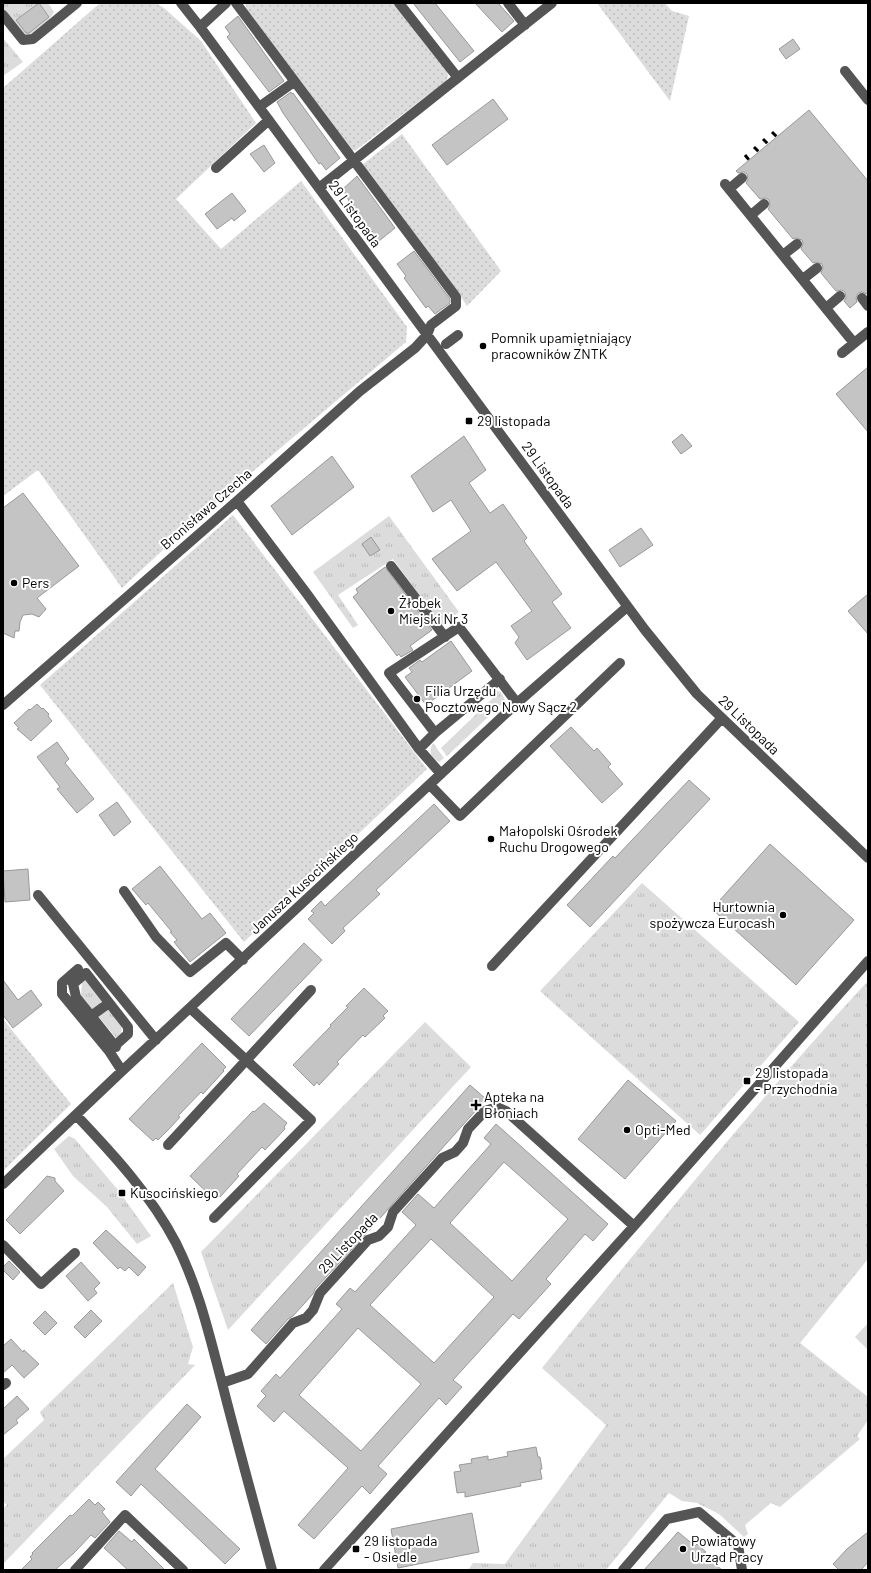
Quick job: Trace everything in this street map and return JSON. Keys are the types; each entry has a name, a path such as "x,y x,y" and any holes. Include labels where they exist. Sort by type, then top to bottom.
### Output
{"street":[{"path":"3,15 22,40 33,39 77,3"},
{"name":"29 Listopada","path":"181,3 628,607 697,694 868,858"},
{"path":"200,27 226,3"},
{"path":"236,3 353,161"},
{"path":"399,3 458,78"},
{"path":"508,3 525,25"},
{"path":"319,188 552,3"},
{"path":"845,71 868,100"},
{"path":"259,107 294,82"},
{"path":"216,168 269,120"},
{"name":"Bronisława Czecha","path":"3,705 237,501 360,391 415,348 427,335 431,325 456,306 456,297 353,161"},
{"path":"742,178 727,186 854,343"},
{"path":"751,215 764,204"},
{"path":"783,255 797,244"},
{"path":"803,279 817,268"},
{"path":"826,308 840,296"},
{"path":"842,353 868,332"},
{"path":"446,344 458,335"},
{"path":"237,501 307,594 419,749 441,774"},
{"path":"391,566 445,636"},
{"name":"Janusza Kusocińskiego","path":"3,1184 517,703 628,607"},
{"path":"435,733 389,674 459,627 517,703"},
{"path":"430,785 460,816 620,663"},
{"path":"419,749 435,733 500,679"},
{"path":"492,966 722,718"},
{"path":"124,891 156,937 190,972 226,943 243,960"},
{"path":"38,895 156,1040"},
{"path":"324,1570 634,1226 868,961"},
{"path":"78,969 62,984 62,994 112,1049"},
{"path":"112,1049 128,1034 128,1027 86,973 73,984 76,997 91,1016 112,1049 122,1071"},
{"path":"168,1145 311,990"},
{"path":"91,1016 109,1003"},
{"path":"190,1008 311,1120 214,1218"},
{"name":"29 Listopada","path":"222,1383 248,1374 294,1323 306,1318 313,1310 320,1294 368,1240 379,1236 388,1227 393,1212 442,1158 455,1152 463,1143 468,1129 488,1109 497,1107 506,1111 634,1226"},
{"path":"76,1115 129,1174 158,1212 176,1243 189,1270 205,1314 272,1570"},
{"path":"3,1245 41,1284 75,1253"},
{"path":"624,1570 667,1519 699,1512 738,1545 742,1570"},
{"path":"75,1570 125,1515 183,1570"}],"green space":[{"path":"3,3 48,3 54,12 41,28 33,34 23,38 3,13"},
{"path":"100,3 156,3 164,8 201,41 256,123 176,199 221,249 301,181 407,327 406,342 192,523 122,588 38,470 3,496 3,88"},
{"path":"245,3 394,3 447,69 448,76 446,81 356,150 350,151 248,12"},
{"path":"597,3 665,3 672,11 689,16 670,101"},
{"path":"3,38 23,62 3,76"},
{"path":"402,134 501,271 467,306 448,278 366,172 363,164"},
{"path":"233,515 427,769 244,942 40,685"},
{"path":"389,516 459,612 441,625 393,559 338,595 358,625 353,628 313,572"},
{"path":"493,690 501,693 505,701 447,756 441,748 493,698 488,691"},
{"path":"433,743 444,758 439,762 431,754"},
{"path":"642,883 799,1022 700,1135 540,991"},
{"path":"87,978 103,998 100,1004 92,1010 81,996 82,982"},
{"path":"868,981 868,1259 800,1343 868,1397 868,1420 857,1436 860,1439 780,1507 771,1503 745,1525 748,1534 744,1537 719,1514 697,1503 682,1501 669,1493 606,1570 468,1570 473,1563 505,1564 606,1425 542,1368 742,1123"},
{"path":"108,1008 122,1022 121,1036 118,1040 98,1016"},
{"path":"3,1019 71,1104 3,1171"},
{"path":"425,1022 471,1067 228,1330 201,1252"},
{"path":"69,1136 75,1139 118,1190 151,1236 137,1244 107,1207 73,1176 54,1149"},
{"path":"173,1283 193,1347 188,1364 195,1365 3,1564 3,1509 7,1505 3,1501 3,1459 44,1420 40,1412"},
{"path":"868,1323 868,1350 855,1337"}],"building":[{"path":"39,3 49,17 29,33 26,33 16,20"},
{"path":"413,3 435,3 474,51 460,62"},
{"path":"475,3 498,3 514,21 502,32"},
{"path":"238,16 284,81 269,92 227,37 230,34 225,27"},
{"path":"793,39 800,49 786,59 779,49"},
{"path":"291,92 340,158 326,170 321,163 319,164 283,113 277,102"},
{"path":"493,99 508,119 447,165 432,145"},
{"path":"809,110 868,181 868,293 858,293 856,298 857,302 850,308 844,301 846,298 845,292 842,290 836,291 821,273 823,267 822,264 816,262 813,263 801,249 803,243 802,240 796,238 793,239 768,209 770,206 769,200 766,198 760,199 746,183 748,180 747,174 744,172 738,173 736,171"},
{"path":"264,145 275,163 264,172 250,154"},
{"path":"357,176 395,228 379,241 372,231 370,233 348,203 349,201 343,189"},
{"path":"232,193 246,211 234,221 232,218 217,229 205,214"},
{"path":"414,251 450,299 450,303 435,314 428,306 426,308 404,278 406,276 397,264"},
{"path":"868,367 868,432 836,394"},
{"path":"682,434 692,446 681,454 672,442"},
{"path":"464,436 486,470 469,483 490,513 503,504 527,538 524,541 562,594 552,602 571,628 527,660 515,643 519,637 511,626 532,611 496,562 457,591 432,559 471,531 451,500 433,512 411,476"},
{"path":"332,456 354,487 292,535 271,506"},
{"path":"23,493 79,566 37,598 46,609 39,617 32,614 23,615 20,622 19,631 15,631 14,638 3,633 3,508"},
{"path":"641,528 653,545 620,567 609,550"},
{"path":"371,537 380,550 370,556 362,544"},
{"path":"385,567 432,630 410,646 413,650 401,657 399,654 397,656 353,597 358,593 356,589"},
{"path":"868,594 868,634 848,611"},
{"path":"451,641 472,671 426,705 405,677 412,672 409,668 420,660 422,662"},
{"path":"37,704 49,714 48,716 52,721 31,741 17,729 19,728 14,723 29,709 30,710"},
{"path":"571,727 594,751 597,748 611,764 608,767 623,784 602,803 550,746"},
{"path":"57,742 69,759 65,763 94,799 77,813 57,789 60,787 37,757"},
{"path":"689,780 710,799 590,927 567,905 613,856 615,858"},
{"path":"117,802 131,822 114,836 99,815"},
{"path":"434,804 450,821 376,890 380,894 343,928 345,931 332,944 308,919 314,913 311,911 321,901 325,906"},
{"name":"Hurtownia spożywcza Eurocash","path":"770,844 854,920 796,985 712,909"},
{"path":"160,866 202,919 210,913 226,933 190,962 174,942 177,940 170,932 172,932 148,903 146,905 132,889"},
{"path":"28,869 30,900 5,902 3,871"},
{"path":"304,943 322,960 249,1036 231,1019"},
{"path":"3,980 18,1000 31,990 42,1005 13,1028 3,1015"},
{"path":"364,988 388,1011 383,1016 385,1018 365,1037 363,1035 337,1062 339,1064 319,1085 317,1082 314,1086 293,1065 331,1026 330,1025 348,1007 346,1006"},
{"path":"202,1043 226,1067 223,1070 224,1071 203,1094 201,1092 178,1116 180,1117 158,1140 156,1138 153,1141 129,1119"},
{"name":"Opti-Med","path":"628,1080 676,1121 625,1179 578,1139"},
{"path":"470,1085 486,1099 315,1289 313,1294 266,1344 251,1330"},
{"path":"264,1103 287,1123 284,1127 285,1129 265,1150 262,1147 237,1174 239,1176 220,1197 218,1195 214,1199 190,1176 253,1111 254,1112"},
{"path":"496,1124 608,1224 593,1241 585,1234 546,1279 551,1284 519,1319 513,1314 453,1380 462,1387 446,1405 439,1398 378,1466 387,1474 370,1494 362,1486 314,1539 298,1525 348,1468 284,1411 274,1422 257,1406 266,1396 261,1391 276,1374 280,1378 342,1309 336,1304 350,1288 355,1292 416,1225 402,1212 418,1194 434,1208 491,1144 484,1138","holes":["504,1162 568,1219 512,1281 450,1223","431,1239 494,1297 434,1363 370,1305","358,1328 421,1384 361,1451 299,1395"]},
{"path":"47,1176 55,1178 55,1181 64,1191 20,1234 6,1220"},
{"path":"106,1230 146,1267 138,1276 129,1267 125,1271 120,1267 118,1269 93,1243"},
{"path":"9,1261 20,1272 13,1280 3,1270 3,1267"},
{"path":"81,1262 100,1283 94,1289 97,1293 88,1301 66,1276"},
{"path":"91,1310 102,1321 85,1338 74,1327"},
{"path":"45,1311 57,1323 45,1335 33,1323"},
{"path":"11,1339 23,1352 24,1350 39,1364 24,1378 12,1365 3,1373 3,1346"},
{"path":"17,1396 29,1409 16,1420 18,1423 3,1435 3,1409"},
{"path":"187,1404 201,1417 155,1469 240,1549 225,1564 141,1484 131,1496 116,1482"},
{"path":"536,1447 538,1457 540,1457 542,1479 520,1483 521,1486 465,1497 465,1492 457,1493 454,1472 461,1471 459,1465 472,1463 471,1459 488,1456 488,1460 508,1456 507,1452"},
{"path":"89,1499 95,1505 98,1502 105,1509 102,1512 110,1522 95,1538 91,1535 55,1570 21,1570 32,1559 30,1557 33,1554 32,1553 70,1515 72,1516"},
{"path":"472,1513 479,1552 398,1568 391,1529"},
{"path":"119,1531 132,1542 134,1539 165,1570 128,1570 104,1548"},
{"name":"Powiatowy Urząd Pracy","path":"678,1532 695,1546 697,1544 706,1552 703,1554 722,1570 644,1570"},
{"path":"868,1532 868,1562 861,1570 839,1570 833,1564 847,1549"}],"railway":[{"path":"772,132 777,137"},
{"path":"763,139 768,144"},
{"path":"754,147 759,152"},
{"path":"745,155 749,160"}],"place":[{"name":"Pomnik upamiętniający pracowników ZNTK","path":"483,346"},
{"name":"29 listopada","path":"469,421"},
{"name":"Pers","path":"14,583"},
{"name":"Żłobek Miejski Nr 3","path":"391,611"},
{"name":"Filia Urzędu Pocztowego Nowy Sącz 2","path":"417,699"},
{"name":"Małopolski Ośrodek Ruchu Drogowego","path":"491,839"},
{"name":"Hurtownia spożywcza Eurocash","path":"783,915"},
{"name":"29 listopada - Przychodnia","path":"747,1081"},
{"name":"Apteka na Błoniach","path":"476,1105"},
{"name":"Opti-Med","path":"627,1130"},
{"name":"Kusocińskiego","path":"122,1193"},
{"name":"29 listopada - Osiedle","path":"356,1549"},
{"name":"Powiatowy Urząd Pracy","path":"683,1549"}]}
